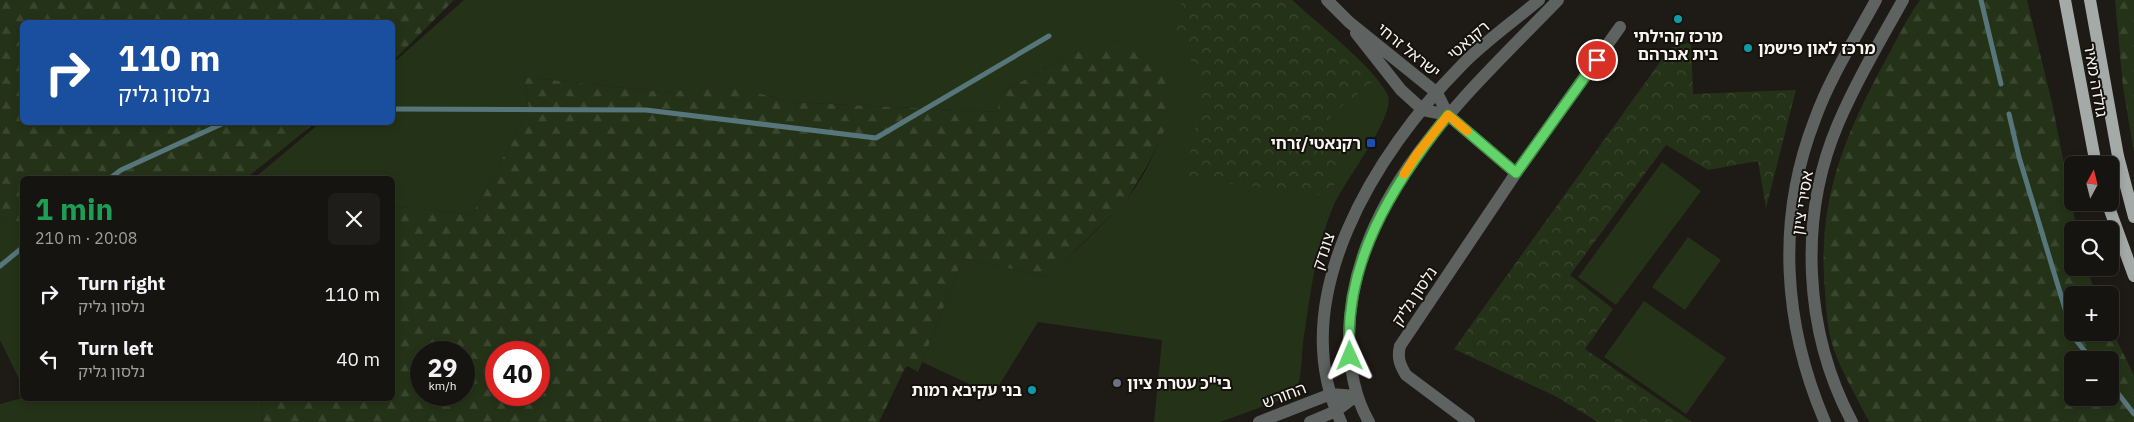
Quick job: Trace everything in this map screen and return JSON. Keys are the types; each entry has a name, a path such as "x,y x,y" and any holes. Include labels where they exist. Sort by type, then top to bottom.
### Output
{"main road":[{"name":"גולדה מאיר","path":"2090,0 2118,156 2134,217"},
{"name":"גולדה מאיר","path":"2064,1 2094,156"},
{"path":"2110,211 2134,276"}],"street":[{"name":"ישראל זרחי","path":"1328,0 1350,22 1437,93 1448,115"},
{"name":"רקנאטי","path":"1423,110 1461,65 1539,0"},
{"name":"רקנאטי","path":"1448,115 1473,85 1558,0"},
{"name":"אסירי ציון","path":"1826,422 1810,384 1792,310 1788,257 1789,228 1796,175 1815,117 1876,0"},
{"name":"אסירי ציון","path":"1852,422 1832,376 1819,329 1814,298 1812,230 1820,181 1837,126 1849,99 1902,0"},
{"name":"ישראל זרחי","path":"1350,22 1384,71 1423,110"},
{"name":"נלסון גליק","path":"1469,422 1406,375 1400,365 1398,355 1408,335 1516,173 1620,27"},
{"path":"1423,110 1448,115 1516,173"},
{"name":"צונדק","path":"1339,417 1331,394 1325,348 1324,316 1329,283 1336,257 1369,184 1399,140 1423,110"},
{"path":"1369,422 1356,396 1350,356 1349,318 1353,288 1360,264 1390,196 1417,154 1448,115"},
{"name":"החורש","path":"1259,422 1331,394 1356,396"},
{"path":"1310,422 1339,417 1356,396"}],"green space":[{"path":"0,0 454,0 395,59 395,20 20,20 20,125 312,125 249,176 20,176 20,223 0,217"},
{"path":"464,0 1292,0 1345,46 1372,73 1388,96 1388,106 1384,119 1339,196 1327,223 1314,274 1303,343 1300,376 1295,395 1220,422 1154,422 1162,340 1038,322 993,395 922,362 963,258 1048,277 1124,202 1147,167 1160,139 1172,98 1082,48 999,94 999,112 788,102 762,94 671,93 524,77 529,109 472,215 395,206 395,176 257,176 318,125 395,125 395,61"},
{"path":"1183,0 1292,0 1376,80 1330,115 1350,151 1329,196 1185,178 1204,87 1172,22"},
{"path":"1920,0 2027,0 2052,103 2064,164 2064,211 2073,211 2075,221 2064,221 2064,276 2090,276 2093,286 2064,286 2064,341 2117,341 2134,375 2134,422 1870,422 1866,416 1842,369 1830,334 1826,309 1825,229 1829,200 1845,145 1869,91"},
{"path":"2115,0 2134,0 2134,153 2123,87"},
{"path":"1691,42 1693,94 1796,90 1766,208 1758,161 1708,170 1666,145 1570,275 1613,309 1585,349 1692,422 1598,422 1555,396 1454,349 1670,48"},
{"path":"1117,46 1154,59 1164,75 1172,98 1167,125 1150,160 1126,201 1048,277 963,258 918,372 908,366 905,368 879,422 263,422 261,401 395,401 395,206 472,215 529,109 524,77 671,93 711,84 762,94 788,102 998,112 999,94 1082,48"},
{"path":"1662,162 1701,191 1616,305 1578,277"},
{"path":"0,217 20,223 20,381 0,340"},
{"path":"1688,237 1721,260 1685,310 1652,287"},
{"path":"1644,301 1726,358 1686,414 1604,357"},
{"path":"20,399 20,401 261,401 263,422 0,422 0,404"}],"waterway":[{"path":"1981,0 2001,84"},
{"path":"395,109 646,110 876,138 1049,36"},
{"path":"2009,114 2019,157 2064,306"},
{"path":"113,176 121,170 219,125"},
{"path":"0,266 20,250"},
{"path":"2077,341 2085,351"},
{"path":"2119,395 2134,414"}],"slow traffic":[{"path":"1404,174 1417,154 1448,115 1467,131"}],"place":[{"name":"מרכז קהילתי בית אברהם","path":"1678,19"},
{"name":"מרכז לאון פישמן","path":"1748,48"},
{"name":"רקנאטי/זרחי","path":"1371,143"},
{"name":"בי\"כ עטרת ציון","path":"1117,383"},
{"name":"בני עקיבא רמות","path":"1032,390"}],"route":[{"path":"1350,356 1349,318 1353,288 1368,242 1390,196 1417,154 1448,115 1516,173 1597,60"}]}
